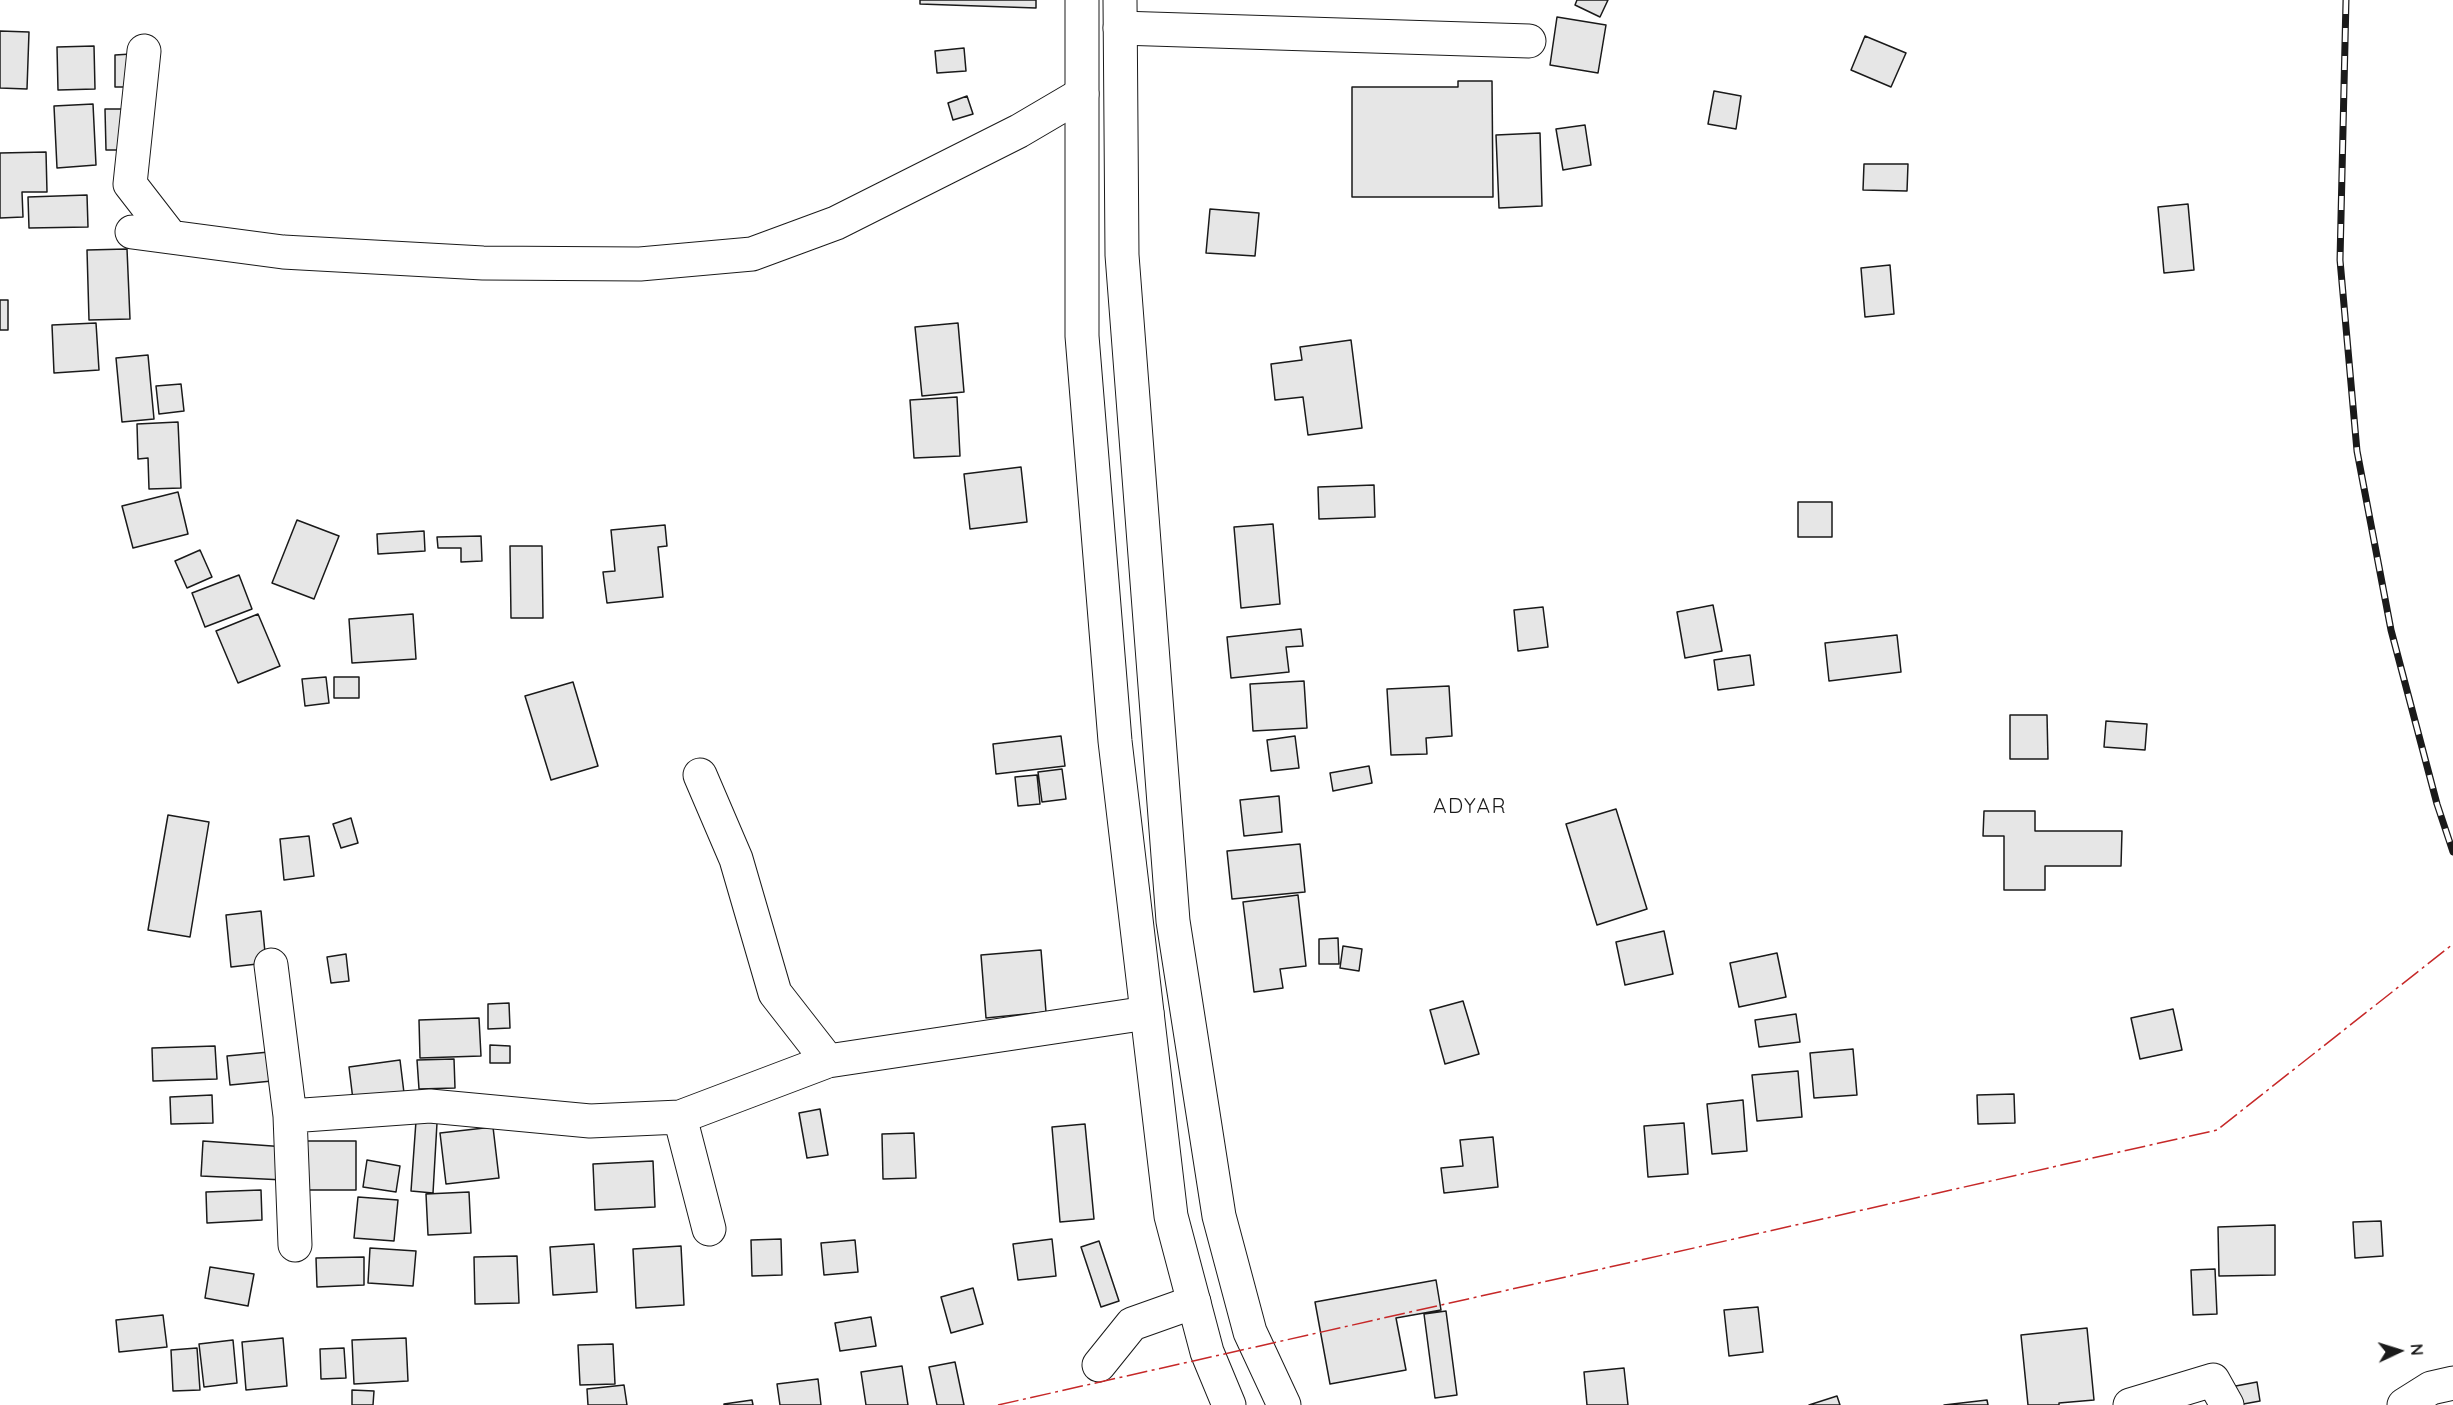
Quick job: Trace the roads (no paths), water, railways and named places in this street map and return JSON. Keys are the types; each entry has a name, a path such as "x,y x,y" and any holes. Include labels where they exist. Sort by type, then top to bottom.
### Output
{"main road":[{"path":"1082,0 1082,336 1115,741 1171,1216 1207,1352 1229,1405"},
{"path":"1284,1405 1250,1332 1219,1216 1173,921 1122,255 1120,14 1529,40"},
{"path":"144,51 130,184 171,237"},
{"path":"132,232 283,252 483,263 640,264 752,254 846,218 1019,131 1082,94"},
{"path":"699,775 736,859 775,993 828,1061"},
{"path":"271,965 290,1116 296,1245"},
{"path":"290,1116 430,1106 590,1121 680,1117 828,1061 1147,1013"},
{"path":"680,1117 709,1229"},
{"path":"1099,1365 1132,1324 1194,1302"},
{"path":"2130,1405 2213,1380 2228,1405"},
{"path":"2404,1405 2431,1388 2453,1383"}],"railway":[{"path":"2346,0 2340,260 2357,451 2391,630 2437,804 2453,852"}],"district":[{"name":"ADYAR","path":"1470,807"}]}
